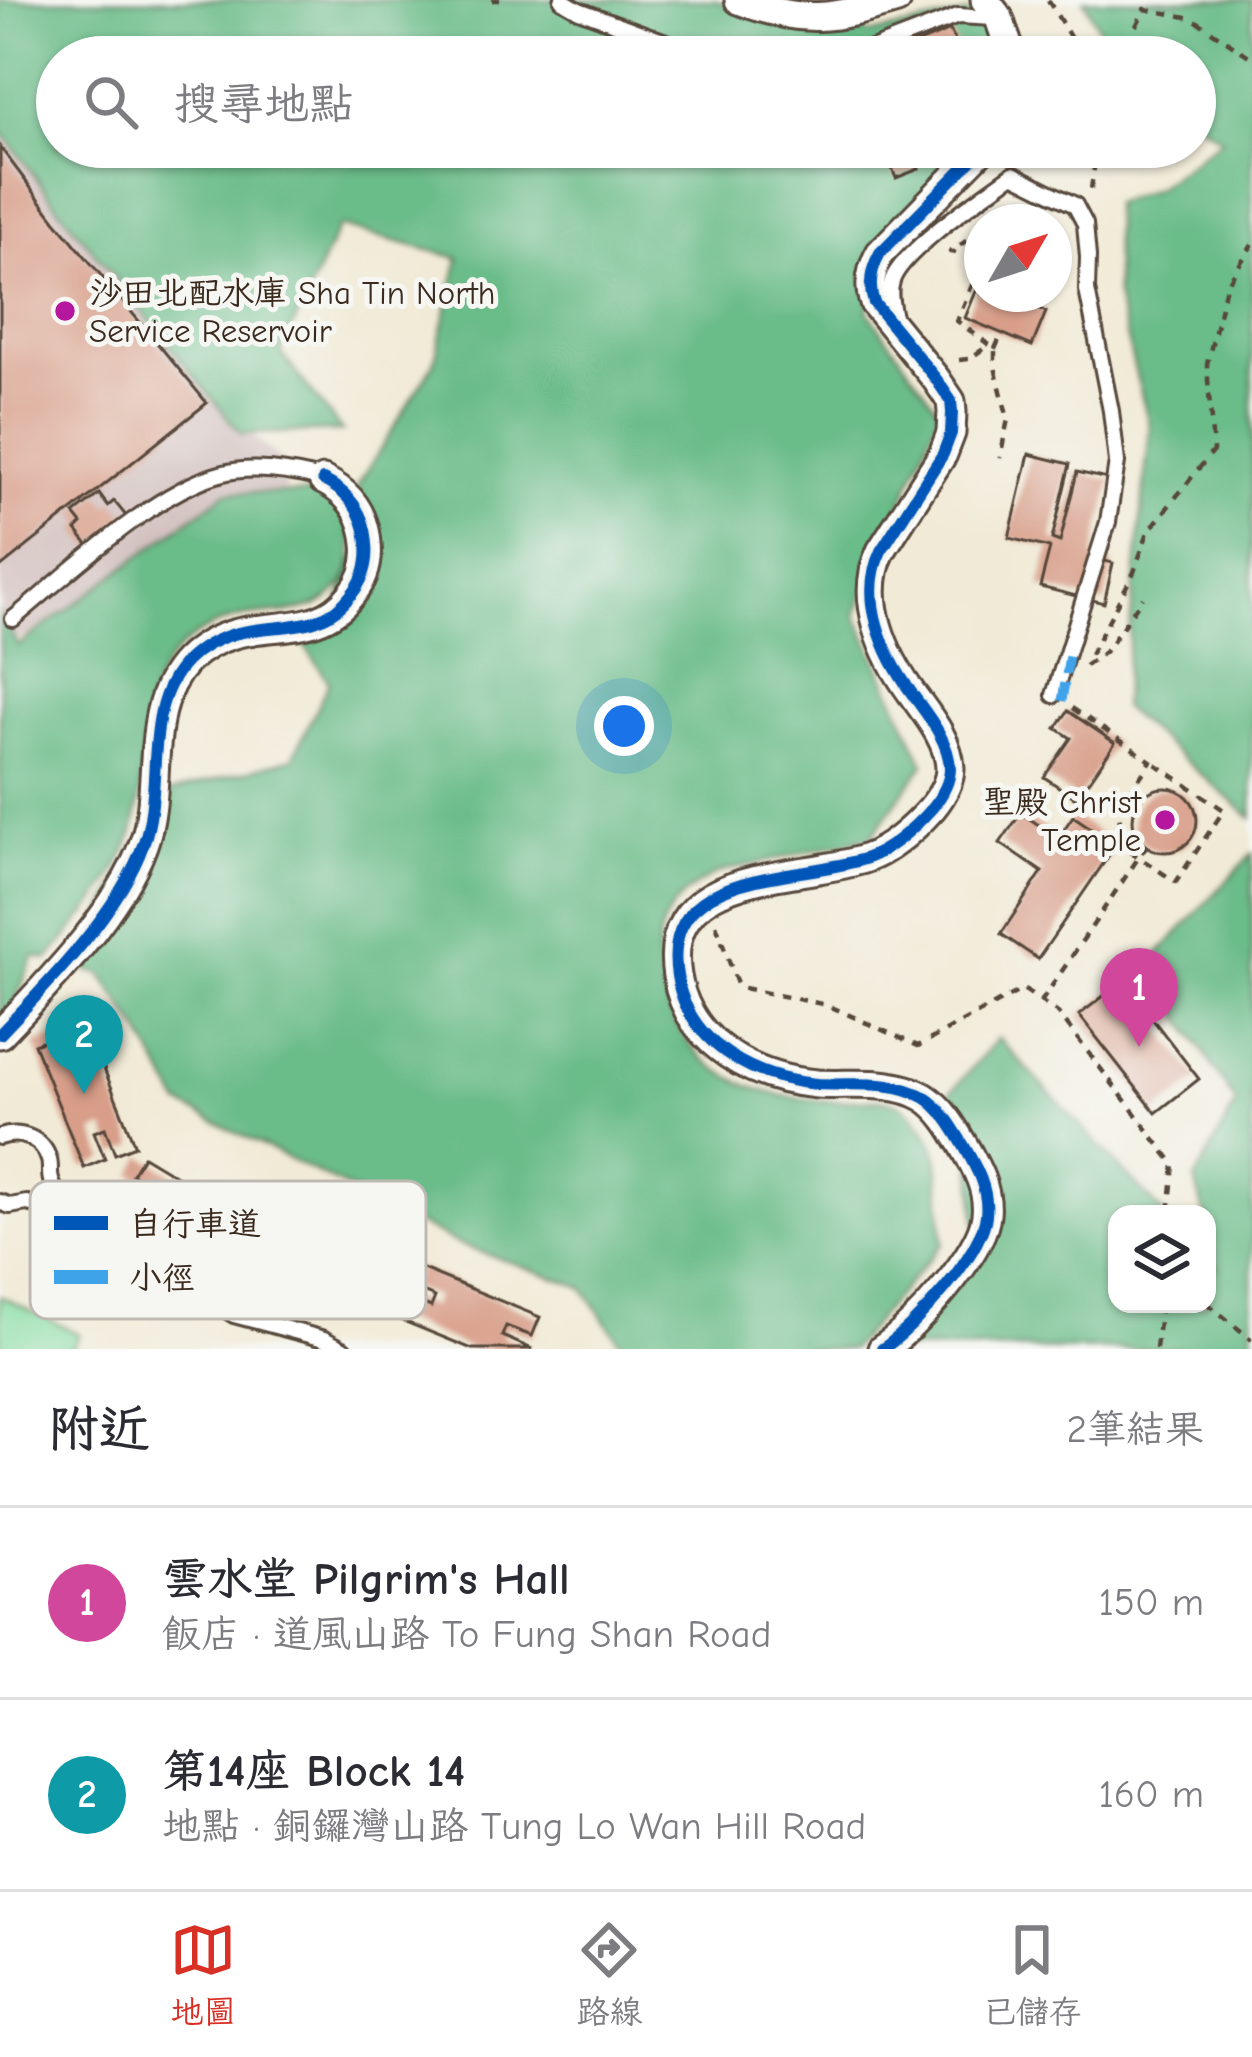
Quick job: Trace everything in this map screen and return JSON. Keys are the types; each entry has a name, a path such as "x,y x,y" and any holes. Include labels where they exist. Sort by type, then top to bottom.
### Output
{"street":[{"path":"739,0 783,14 827,18 897,0"},
{"path":"882,1349 918,1320 974,1247 986,1219 981,1180 951,1125 922,1096 874,1085 816,1084 747,1067 711,1041 683,999 676,971 679,934 698,904 742,883 873,856 923,817 948,780 943,742 891,659 873,600 878,560 948,443 951,401 872,296 874,263 880,253 963,168"},
{"path":"0,1034 104,915 132,872 150,823 160,714 178,671 196,653 227,635 296,627 326,618 361,581 368,554 363,522 352,501 323,480"}],"lane":[{"path":"562,0 649,36"},
{"path":"906,36 992,9"},
{"path":"900,334 890,297 894,275 957,215 1013,174 1075,205 1085,224 1087,290 1117,462 1108,522 1058,698"},
{"path":"14,619 168,497 211,477 238,470 323,480"},
{"path":"0,1137 25,1135 40,1144 49,1159 52,1181"},
{"path":"0,1202 30,1204"},
{"path":"250,1319 324,1339 343,1349"}],"path":[{"path":"1048,0 1069,36"},
{"path":"1131,36 1144,10 1192,18 1252,57"},
{"path":"1085,224 1094,168"},
{"path":"964,242 950,252 964,254"},
{"path":"1143,597 1105,652 1085,666 1134,572 1148,532 1213,452 1207,364 1226,286 1252,245"},
{"path":"964,304 957,321 992,347 1008,419 1000,458"},
{"path":"951,362 992,347 1002,333"},
{"path":"1058,698 1151,760 1224,810 1176,882 1125,848 1118,810 1151,760"},
{"path":"1041,1002 1147,845"},
{"path":"698,904 719,927 738,987 827,1005 918,1046 1023,989 1058,1013 1174,1164 1170,1205"},
{"path":"1216,1310 1252,1340"},
{"path":"1156,1349 1161,1313"}],"shaded area":[{"name":"沙田北配水庫 Sha Tin North Service Reservoir","path":"0,0 36,36 36,168 71,168 238,423 287,465 288,482 236,605 0,643"}],"green space":[{"path":"0,0 715,0 750,15 872,34 966,14 982,19 988,36 36,36 36,168 947,168 877,247 868,312 940,411 856,614 924,764 872,836 712,876 673,907 659,941 663,990 674,1020 711,1065 766,1092 832,1101 893,1102 914,1117 934,1147 943,1243 851,1349 625,1349 582,1287 458,1244 426,1228 426,1181 333,1181 180,1104 140,1031 101,974 72,966 168,793 293,758 329,682 298,635 329,626 371,520 357,487 434,363 459,258 339,226 281,353 342,431 241,434 0,129"},
{"path":"1084,0 1252,0 1252,818 1122,707 1150,428 1116,297 1113,203 1156,188 1183,168 1216,168 1216,143 1222,139 1216,135 1216,36 1103,36"},
{"path":"227,492 317,494 331,502 346,519 351,534 347,576 317,605 222,622 175,653 151,695 137,815 116,872 48,959 34,956 12,1009 0,1017 0,614 18,646"},
{"path":"1252,854 1252,1349 899,1349 978,1255 971,1138 943,1101 998,1038 1156,1205 1108,1205 1108,1313 1216,1313 1216,1205 1202,1205 1195,1180 1236,1103 1148,965"},
{"path":"0,1296 30,1310 30,1319 48,1319 79,1334 72,1349 0,1347"}],"building":[{"name":"沙田北配水庫 Sha Tin North Service Reservoir","path":"0,147 207,403 0,568"},
{"path":"892,168 919,169 896,178"},
{"path":"967,312 1046,312 1032,346 965,318"},
{"path":"1029,454 1070,464 1052,539 1060,542 1077,472 1112,480 1093,558 1113,563 1104,603 1040,587 1050,548 1009,538"},
{"path":"99,494 108,506 114,501 127,517 90,547 76,530 82,524 74,514"},
{"path":"1068,711 1115,743 1077,799 1044,777 1071,738 1056,728"},
{"name":"聖殿 Christ Temple","path":"1165,788 1188,797 1197,820 1188,843 1165,852 1142,843 1133,820 1142,797"},
{"path":"1021,813 1058,838 1073,816 1116,845 1038,959 1001,934 1042,872 1000,843"},
{"path":"1123,981 1199,1079 1156,1113 1079,1015"},
{"path":"86,1024 135,1146 115,1154 105,1128 94,1132 105,1159 84,1168 34,1044 56,1036 66,1060 76,1056 66,1032"},
{"path":"143,1156 185,1181 143,1181 132,1174"},
{"path":"426,1270 540,1317 532,1336 506,1326 502,1336 532,1349 472,1349 398,1319 426,1319 426,1305 431,1307 435,1297 426,1293"}],"marked path":[{"path":"1062,701 1070,649"}],"cycle path":[{"path":"882,1349 945,1288 982,1231 986,1197 973,1162 942,1113 912,1091 793,1081 728,1054 695,1021 684,1000 677,976 677,940 690,914 712,896 740,884 839,865 885,849 925,816 947,784 946,748 884,645 872,588 881,551 943,454 951,433 951,401 874,303 871,284 880,253 963,168"},
{"path":"0,1034 81,945 132,870 149,822 163,702 187,661 227,636 326,616 359,584 367,558 363,523 348,498 323,480"}],"place":[{"name":"沙田北配水庫 Sha Tin North Service Reservoir","path":"65,311"},
{"name":"聖殿 Christ Temple","path":"1165,820"},
{"name":"雲水堂 Pilgrim's Hall","path":"1139,1047"},
{"name":"第14座 Block 14","path":"84,1094"}]}
